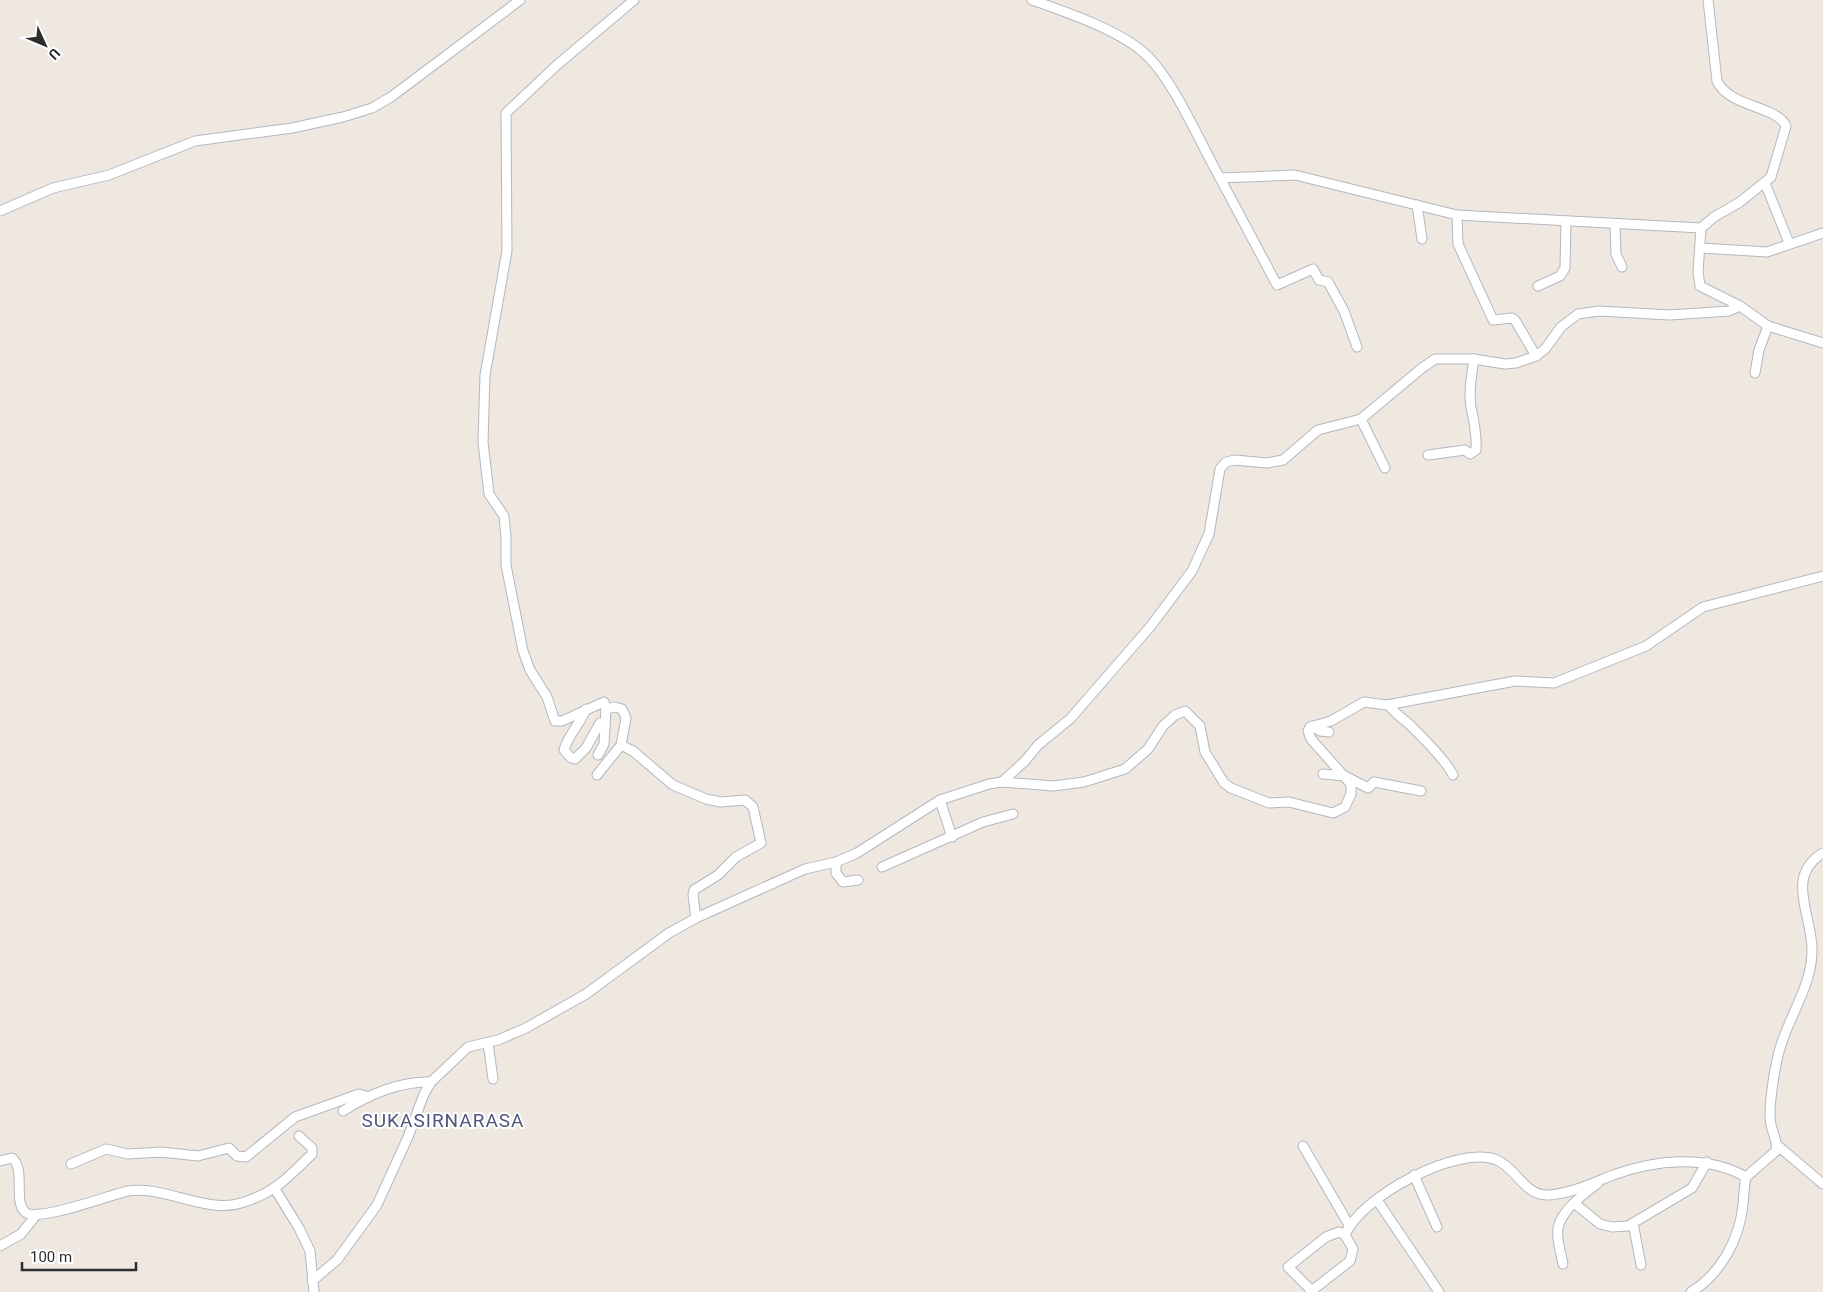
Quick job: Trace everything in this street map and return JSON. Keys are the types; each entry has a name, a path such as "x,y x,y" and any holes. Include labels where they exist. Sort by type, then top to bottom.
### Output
{"street":[{"path":"0,211 53,188 109,175 195,140 292,128 343,117 372,108 391,97 520,0"},
{"path":"598,754 604,744 606,709 604,702 562,721 555,721 547,697 530,670 523,651 506,565 504,516 489,494 483,442 485,375 507,251 506,113 557,65 634,0"},
{"path":"1032,0 1121,36 1144,53 1167,80 1277,286 1313,269 1318,279 1328,282 1344,311 1357,347"},
{"path":"1220,178 1295,175 1457,215 1701,228 1765,183 1774,171 1786,126 1778,116 1736,99 1719,87 1708,0"},
{"path":"1765,183 1789,243"},
{"path":"1417,205 1422,239"},
{"path":"1457,215 1458,244 1493,320 1512,318 1515,320 1536,356"},
{"path":"1538,286 1560,276 1566,268 1566,221"},
{"path":"1614,224 1616,254 1622,267"},
{"path":"1701,228 1698,272 1700,286 1740,306 1768,326 1823,343"},
{"path":"1700,248 1767,252 1823,233"},
{"path":"1002,782 1025,761 1038,745 1070,720 1150,627 1192,571 1209,534 1222,465 1235,460 1277,462 1290,456 1318,430 1361,419 1435,359 1474,359 1516,363 1536,356 1545,349 1561,327 1578,314 1599,311 1670,315 1730,311 1740,306"},
{"path":"1755,373 1759,350 1768,326"},
{"path":"1428,455 1466,450 1470,454 1476,450 1478,437 1471,407 1470,385 1474,359"},
{"path":"1361,419 1385,468"},
{"path":"312,1281 337,1260 377,1206 411,1130 424,1094 431,1082 468,1047 488,1043 526,1028 586,994 669,934 696,918 805,869 836,862 857,853 940,800 1002,782 1053,786 1084,782 1125,768 1148,749 1164,726 1175,715 1185,712 1200,726 1203,747 1224,783 1247,795 1269,803 1290,802 1327,813 1339,812 1345,807 1351,794 1351,784 1310,739 1308,731 1312,726 1330,721 1359,703 1389,704 1515,680 1554,683 1646,646 1703,607 1823,576"},
{"path":"1389,704 1394,713 1410,726 1449,766 1453,775"},
{"path":"597,775 621,745 626,718 624,712 618,708 606,709"},
{"path":"586,709 582,720 566,742 564,750 571,758 575,759 582,753 600,723 605,724"},
{"path":"1312,726 1320,731 1328,732"},
{"path":"621,745 634,751 673,785 713,802 741,799 749,802 753,807 761,843 736,857 718,874 694,890 692,895 696,918"},
{"path":"1323,774 1345,776 1368,788 1374,782 1421,791"},
{"path":"940,800 952,837"},
{"path":"882,867 983,822 1012,814"},
{"path":"1691,1292 1712,1277 1731,1246 1742,1213 1746,1176 1776,1151 1777,1146 1771,1124 1771,1096 1781,1044 1802,996 1810,970 1812,952 1803,899 1803,876 1808,867 1823,853"},
{"path":"836,862 836,873 843,882 858,880"},
{"path":"488,1043 493,1079"},
{"path":"343,1111 369,1097 413,1082 431,1082"},
{"path":"71,1164 109,1149 128,1154 161,1152 198,1156 228,1148 237,1156 246,1156 295,1117 359,1094 369,1097"},
{"path":"0,1161 12,1158 17,1164 21,1206 24,1212 31,1215 58,1212 131,1191 154,1192 203,1203 239,1204 275,1190 312,1154 312,1148 299,1136"},
{"path":"1303,1146 1349,1225"},
{"path":"1777,1146 1823,1184"},
{"path":"1345,1235 1349,1225 1377,1200 1414,1175 1422,1171 1476,1157 1496,1160 1508,1166 1530,1190 1541,1195 1563,1192 1641,1167 1674,1162 1707,1162 1733,1169 1746,1176"},
{"path":"1574,1203 1588,1216 1606,1226 1621,1227 1633,1223 1688,1190 1707,1162"},
{"path":"1414,1175 1437,1227"},
{"path":"1563,1264 1558,1227 1574,1203 1602,1180"},
{"path":"275,1190 299,1228 310,1251 314,1292"},
{"path":"1377,1200 1439,1292"},
{"path":"0,1246 21,1234 37,1214"},
{"path":"1633,1223 1642,1266"},
{"path":"1339,1232 1345,1235 1353,1249 1353,1256 1311,1291 1288,1267 1326,1237 1339,1232"}],"district":[{"name":"SUKASIRNARASA","path":"443,1120"}]}
